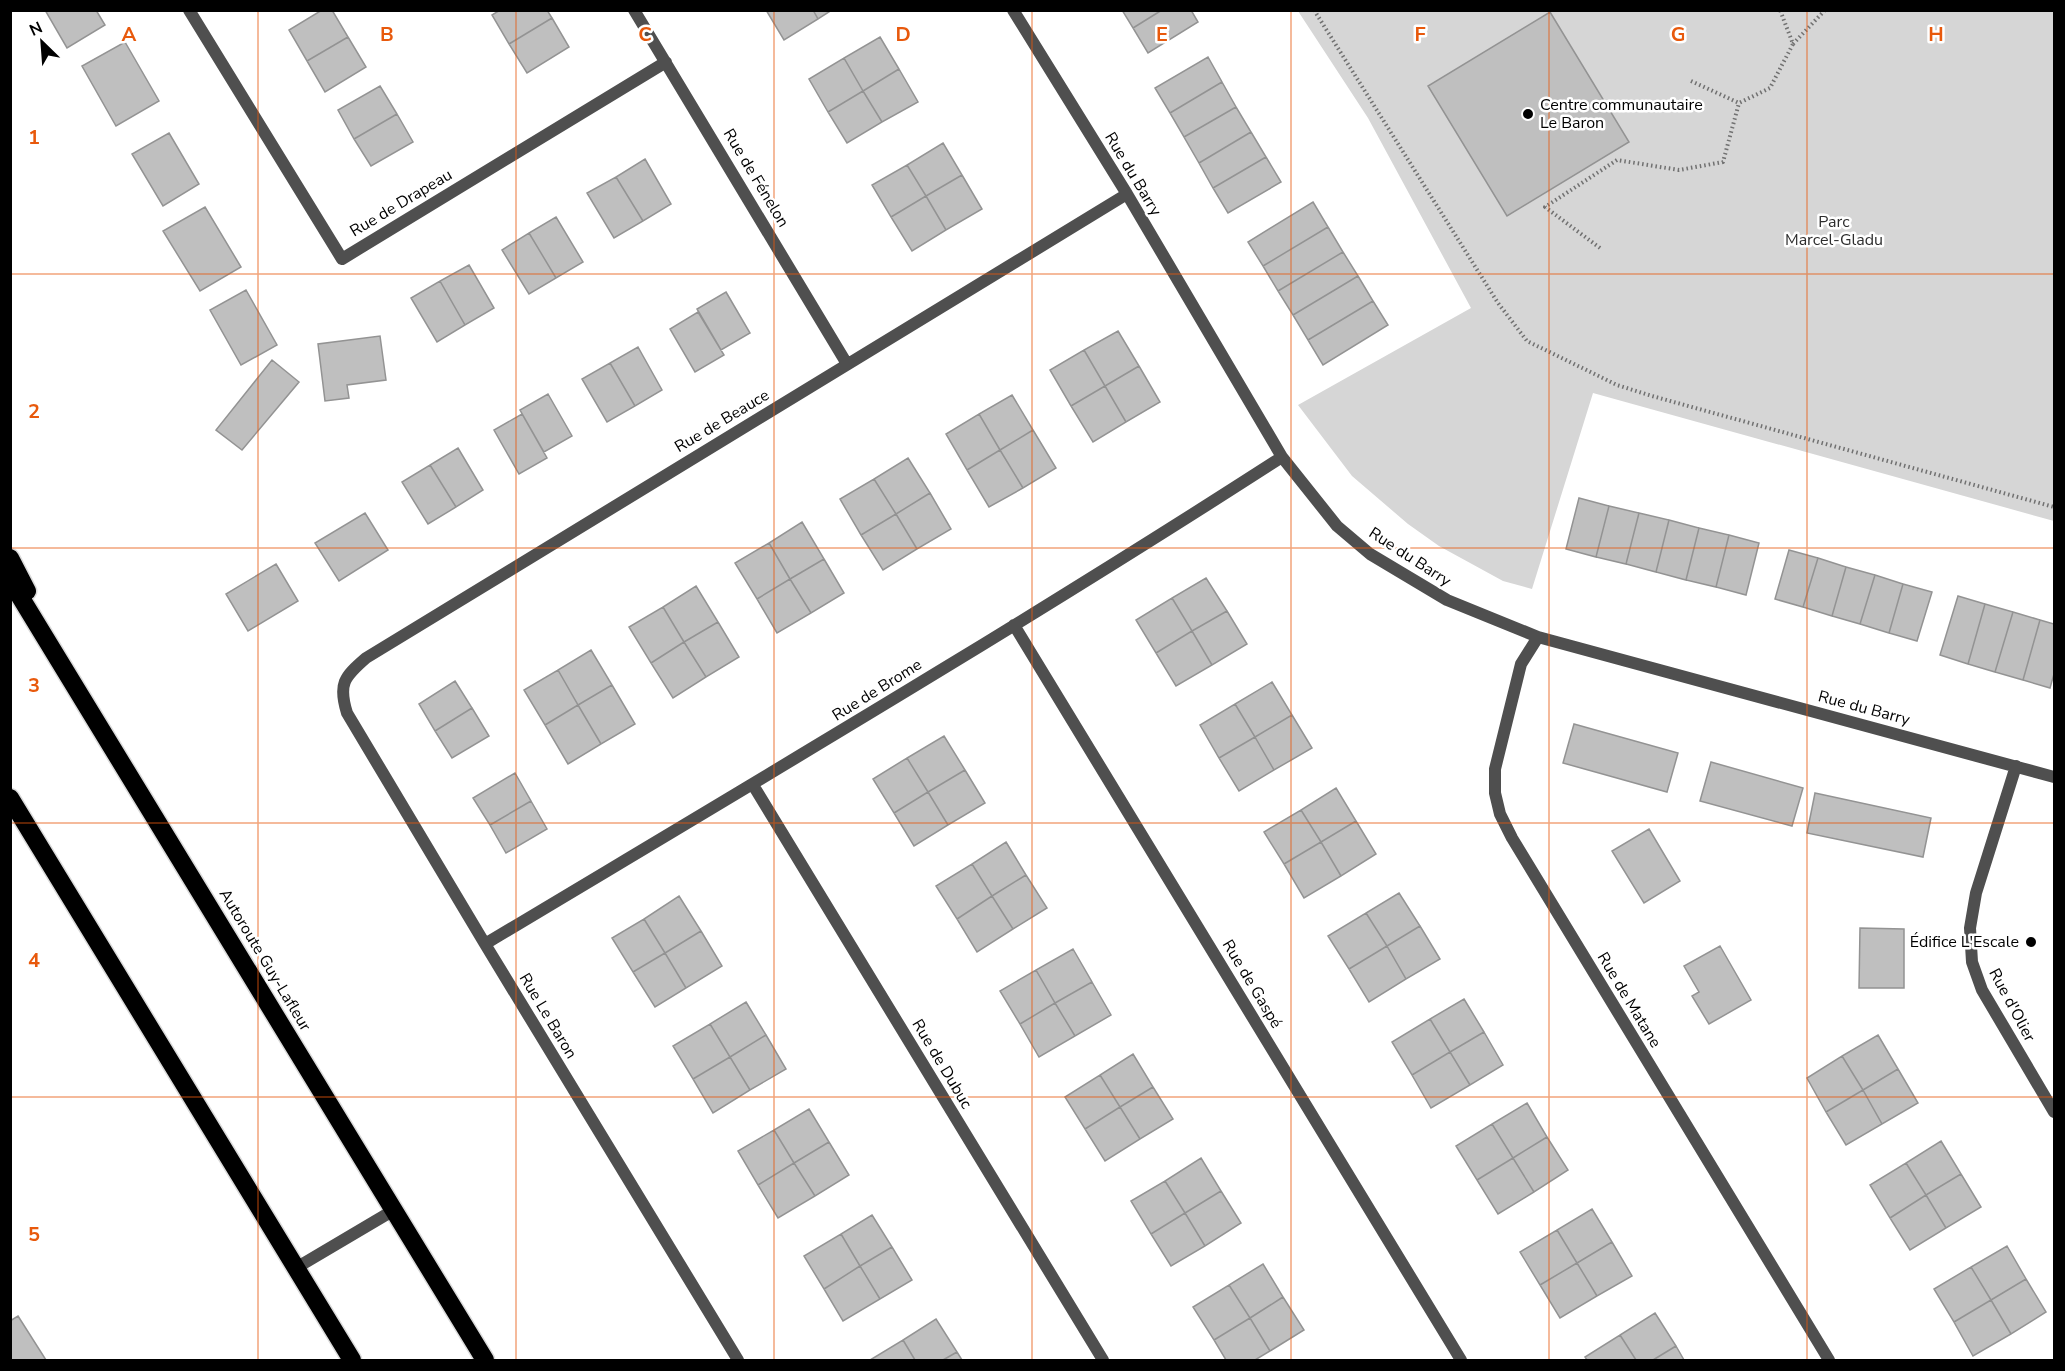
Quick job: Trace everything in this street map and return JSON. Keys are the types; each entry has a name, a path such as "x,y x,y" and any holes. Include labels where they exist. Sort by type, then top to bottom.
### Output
{"highway":[{"path":"10,558 69,676"},
{"name":"Autoroute Guy-Lafleur","path":"10,580 485,1360"},
{"path":"10,798 352,1360"}],"street":[{"name":"Rue de Drapeau","path":"189,10 342,259 666,62"},
{"name":"Rue de Fénelon","path":"634,10 847,364"},
{"name":"Rue du Barry","path":"1013,10 1126,194 1282,457 1337,526 1370,554 1447,600 1538,637 2055,777"},
{"name":"Rue de Beauce","path":"342,684 350,671 366,658 1126,194"},
{"name":"Rue de Brome","path":"485,944 753,785 1282,457"},
{"name":"Rue de Gaspé","path":"1014,625 1461,1360"},
{"name":"Rue de Matane","path":"1538,637 1521,664 1495,769 1495,793 1500,814 1512,838 1829,1360"},
{"name":"Rue Le Baron","path":"342,684 342,698 347,713 738,1360"},
{"name":"Rue d'Olier","path":"2016,766 1976,893 1970,928 1972,962 1982,990 2055,1112"},
{"name":"Rue de Dubuc","path":"753,785 1103,1360"},
{"path":"296,1268 394,1210"}],"path":[{"path":"1314,10 1498,303 1527,341 1617,385 2055,507"},
{"path":"1780,10 1792,44"},
{"path":"1600,248 1545,207 1617,160 1679,170 1723,162 1739,103 1770,88 1792,44 1826,10"},
{"path":"1690,81 1739,103"}],"green space":[{"name":"Parc Marcel-Gladu","path":"1298,11 2054,11 2054,521 1593,393 1532,589 1503,581 1439,546 1408,524 1352,476 1298,405 1471,308 1368,118"}],"building":[{"path":"45,10 96,10 105,25 67,48"},
{"path":"322,10 332,10 348,37 307,61 289,30"},
{"path":"500,10 547,10 552,18 509,44 492,15"},
{"path":"766,10 813,10 818,19 784,40"},
{"path":"813,10 832,10 818,19"},
{"path":"1122,10 1162,10 1133,28"},
{"path":"1162,10 1191,10 1198,22 1148,53 1133,28"},
{"name":"Centre communautaire Le Baron","path":"1550,12 1629,142 1507,216 1428,86"},
{"path":"552,18 569,47 527,73 509,44"},
{"path":"348,37 366,67 325,92 307,61"},
{"path":"880,37 899,69 863,91 844,58"},
{"path":"125,42 159,101 116,126 82,66"},
{"path":"1208,57 1222,82 1170,113 1155,88"},
{"path":"844,58 863,91 828,112 809,79"},
{"path":"899,69 918,102 882,122 863,91"},
{"path":"1222,82 1236,107 1184,137 1170,113"},
{"path":"380,86 397,114 354,139 338,110"},
{"path":"863,91 882,122 847,143 828,112"},
{"path":"1236,107 1251,132 1199,163 1184,137"},
{"path":"397,114 413,142 371,166 354,139"},
{"path":"1251,132 1266,157 1213,188 1199,163"},
{"path":"169,133 199,184 163,206 132,154"},
{"path":"943,143 962,175 926,196 907,165"},
{"path":"1266,157 1281,182 1228,213 1213,188"},
{"path":"645,159 671,204 643,221 616,177"},
{"path":"907,165 926,196 891,217 872,185"},
{"path":"962,175 982,209 946,230 926,196"},
{"path":"616,177 643,221 614,238 587,193"},
{"path":"926,196 946,230 912,251 891,217"},
{"path":"1313,202 1328,227 1263,266 1248,242"},
{"path":"205,207 241,267 200,291 163,231"},
{"path":"556,217 583,262 556,278 529,233"},
{"path":"1328,227 1343,252 1278,291 1263,266"},
{"path":"529,233 556,278 529,294 502,250"},
{"path":"1343,252 1358,276 1293,315 1278,291"},
{"path":"469,265 494,308 465,325 440,281"},
{"path":"1358,276 1373,301 1308,340 1293,315"},
{"path":"440,281 465,325 437,342 411,298"},
{"path":"246,290 277,345 241,365 210,310"},
{"path":"726,292 750,333 721,350 697,309"},
{"path":"1373,301 1388,325 1323,365 1308,340"},
{"path":"698,312 724,355 695,372 670,329"},
{"path":"1118,331 1139,366 1105,386 1084,350"},
{"path":"380,336 386,380 347,385 349,398 325,401 318,344"},
{"path":"638,347 662,390 635,406 610,363"},
{"path":"1084,350 1105,386 1071,406 1050,370"},
{"path":"272,360 299,382 242,450 216,430"},
{"path":"610,363 635,406 607,422 582,379"},
{"path":"1139,366 1160,402 1126,422 1105,386"},
{"path":"1105,386 1126,422 1093,442 1071,406"},
{"path":"548,394 572,436 544,452 520,410"},
{"path":"1012,395 1033,430 1000,450 979,414"},
{"path":"522,414 547,458 519,474 494,430"},
{"path":"979,414 1000,450 967,470 946,434"},
{"path":"1033,430 1056,468 1023,488 1000,450"},
{"path":"458,448 483,490 456,507 430,465"},
{"path":"1000,450 1023,488 989,507 967,470"},
{"path":"908,458 930,493 896,514 874,479"},
{"path":"430,465 456,507 428,524 402,482"},
{"path":"874,479 896,514 861,535 840,499"},
{"path":"930,493 951,529 917,549 896,514"},
{"path":"1579,498 1609,506 1596,557 1566,549"},
{"path":"1609,506 1639,513 1626,564 1596,557"},
{"path":"365,513 388,550 339,581 315,543"},
{"path":"1639,513 1669,520 1656,572 1626,564"},
{"path":"896,514 917,549 883,570 861,535"},
{"path":"1669,520 1699,528 1686,580 1656,572"},
{"path":"802,522 824,559 790,579 769,543"},
{"path":"1699,528 1729,535 1716,587 1686,580"},
{"path":"1729,535 1759,543 1746,595 1716,587"},
{"path":"769,543 790,579 757,599 735,563"},
{"path":"1789,550 1818,558 1803,607 1775,599"},
{"path":"1818,558 1846,567 1832,616 1803,607"},
{"path":"824,559 844,593 811,613 790,579"},
{"path":"276,564 298,601 248,631 226,594"},
{"path":"1846,567 1875,575 1860,624 1832,616"},
{"path":"1875,575 1903,584 1889,633 1860,624"},
{"path":"1206,578 1227,611 1192,631 1172,598"},
{"path":"790,579 811,613 777,633 757,599"},
{"path":"1903,584 1932,592 1917,641 1889,633"},
{"path":"696,586 718,622 684,642 663,607"},
{"path":"1958,596 1985,604 1968,664 1940,655"},
{"path":"1172,598 1192,631 1156,653 1136,620"},
{"path":"1985,604 2013,612 1995,672 1968,664"},
{"path":"663,607 684,642 651,663 629,627"},
{"path":"1227,611 1247,644 1212,665 1192,631"},
{"path":"2013,612 2040,620 2023,680 1995,672"},
{"path":"2040,620 2054,624 2054,674 2050,688 2023,680"},
{"path":"718,622 739,657 706,677 684,642"},
{"path":"1192,631 1212,665 1176,686 1156,653"},
{"path":"684,642 706,677 673,698 651,663"},
{"path":"591,650 612,685 578,705 558,670"},
{"path":"558,670 578,705 545,725 524,690"},
{"path":"455,681 472,708 435,731 419,704"},
{"path":"1272,682 1292,715 1255,737 1235,704"},
{"path":"612,685 635,724 601,744 578,705"},
{"path":"1235,704 1255,737 1219,758 1200,725"},
{"path":"578,705 601,744 568,764 545,725"},
{"path":"472,708 489,736 452,758 435,731"},
{"path":"1292,715 1312,748 1274,770 1255,737"},
{"path":"1574,724 1678,753 1667,792 1563,763"},
{"path":"944,736 965,770 928,792 907,758"},
{"path":"1255,737 1274,770 1239,791 1219,758"},
{"path":"907,758 928,792 894,813 873,779"},
{"path":"1711,762 1803,788 1792,826 1700,801"},
{"path":"965,770 985,803 948,825 928,792"},
{"path":"515,773 531,801 490,825 473,798"},
{"path":"1336,788 1356,821 1321,842 1301,810"},
{"path":"928,792 948,825 914,846 894,813"},
{"path":"1815,793 1931,818 1923,857 1807,833"},
{"path":"531,801 547,829 506,853 490,825"},
{"path":"1301,810 1321,842 1284,864 1264,832"},
{"path":"1356,821 1376,854 1341,876 1321,842"},
{"path":"1649,829 1680,881 1644,903 1612,851"},
{"path":"1006,842 1026,875 992,896 972,864"},
{"path":"1321,842 1341,876 1304,898 1284,864"},
{"path":"972,864 992,896 957,919 936,886"},
{"path":"1026,875 1047,908 1013,929 992,896"},
{"path":"1399,893 1420,926 1387,946 1366,913"},
{"path":"679,896 701,931 665,953 644,919"},
{"path":"992,896 1013,929 977,952 957,919"},
{"path":"1366,913 1387,946 1349,969 1328,936"},
{"path":"644,919 665,953 633,972 612,938"},
{"path":"1420,926 1440,959 1406,979 1387,946"},
{"path":"1860,928 1904,929 1904,988 1859,988"},
{"path":"701,931 722,966 686,988 665,953"},
{"path":"1387,946 1406,979 1369,1002 1349,969"},
{"path":"1720,946 1751,1000 1709,1024 1692,996 1699,992 1684,966"},
{"path":"1073,949 1092,982 1055,1003 1036,970"},
{"path":"665,953 686,988 655,1007 633,972"},
{"path":"1036,970 1055,1003 1020,1024 1000,991"},
{"path":"1092,982 1111,1015 1075,1036 1055,1003"},
{"path":"1464,999 1484,1032 1450,1052 1430,1019"},
{"path":"746,1002 766,1035 730,1057 710,1024"},
{"path":"1055,1003 1075,1036 1039,1057 1020,1024"},
{"path":"1430,1019 1450,1052 1412,1075 1392,1042"},
{"path":"710,1024 730,1057 693,1079 673,1046"},
{"path":"1484,1032 1503,1065 1470,1085 1450,1052"},
{"path":"766,1035 786,1069 750,1090 730,1057"},
{"path":"1878,1035 1898,1069 1863,1090 1842,1056"},
{"path":"1450,1052 1470,1085 1431,1108 1412,1075"},
{"path":"1133,1054 1153,1087 1120,1107 1100,1075"},
{"path":"1842,1056 1863,1090 1826,1112 1807,1078"},
{"path":"730,1057 750,1090 713,1113 693,1079"},
{"path":"1898,1069 1918,1103 1882,1124 1863,1090"},
{"path":"1100,1075 1120,1107 1085,1129 1065,1097"},
{"path":"1153,1087 1173,1119 1140,1139 1120,1107"},
{"path":"1863,1090 1882,1124 1846,1145 1826,1112"},
{"path":"1527,1103 1547,1137 1513,1158 1492,1124"},
{"path":"1120,1107 1140,1139 1105,1161 1085,1129"},
{"path":"809,1109 829,1142 794,1163 774,1130"},
{"path":"1492,1124 1513,1158 1477,1180 1456,1146"},
{"path":"774,1130 794,1163 758,1185 738,1151"},
{"path":"1547,1137 1568,1170 1534,1192 1513,1158"},
{"path":"1941,1141 1961,1174 1926,1195 1906,1163"},
{"path":"829,1142 849,1175 815,1196 794,1163"},
{"path":"1201,1158 1221,1191 1185,1213 1165,1181"},
{"path":"1513,1158 1534,1192 1498,1214 1477,1180"},
{"path":"794,1163 815,1196 778,1218 758,1185"},
{"path":"1906,1163 1926,1195 1890,1218 1870,1185"},
{"path":"1961,1174 1981,1207 1946,1228 1926,1195"},
{"path":"1165,1181 1185,1213 1151,1234 1131,1201"},
{"path":"1221,1191 1241,1223 1205,1246 1185,1213"},
{"path":"1926,1195 1946,1228 1910,1250 1890,1218"},
{"path":"1592,1209 1612,1242 1577,1263 1557,1230"},
{"path":"1185,1213 1205,1246 1171,1266 1151,1234"},
{"path":"872,1215 892,1247 860,1266 841,1234"},
{"path":"1557,1230 1577,1263 1540,1285 1520,1252"},
{"path":"841,1234 860,1266 824,1289 804,1256"},
{"path":"1612,1242 1632,1276 1597,1296 1577,1263"},
{"path":"2007,1246 2026,1279 1991,1300 1971,1267"},
{"path":"892,1247 912,1280 880,1299 860,1266"},
{"path":"1577,1263 1597,1296 1560,1318 1540,1285"},
{"path":"1263,1264 1283,1297 1250,1318 1229,1285"},
{"path":"860,1266 880,1299 843,1321 824,1289"},
{"path":"1971,1267 1991,1300 1954,1322 1934,1289"},
{"path":"2026,1279 2046,1312 2011,1334 1991,1300"},
{"path":"1229,1285 1250,1318 1214,1340 1193,1307"},
{"path":"1283,1297 1304,1330 1270,1351 1250,1318"},
{"path":"1991,1300 2011,1334 1973,1356 1954,1322"},
{"path":"1655,1313 1676,1346 1653,1360 1636,1360 1620,1335"},
{"path":"18,1316 46,1360 10,1360 10,1321"},
{"path":"1250,1318 1270,1351 1255,1360 1226,1360 1214,1340"},
{"path":"936,1319 957,1352 943,1360 915,1360 903,1340"},
{"path":"1620,1335 1636,1360 1587,1360 1585,1357"},
{"path":"903,1340 915,1360 870,1360"},
{"path":"1676,1346 1684,1360 1653,1360"},
{"path":"957,1352 962,1360 943,1360"}],"place":[{"name":"Centre communautaire Le Baron","path":"1528,114"},
{"name":"Édifice L'Escale","path":"2031,942"}]}
